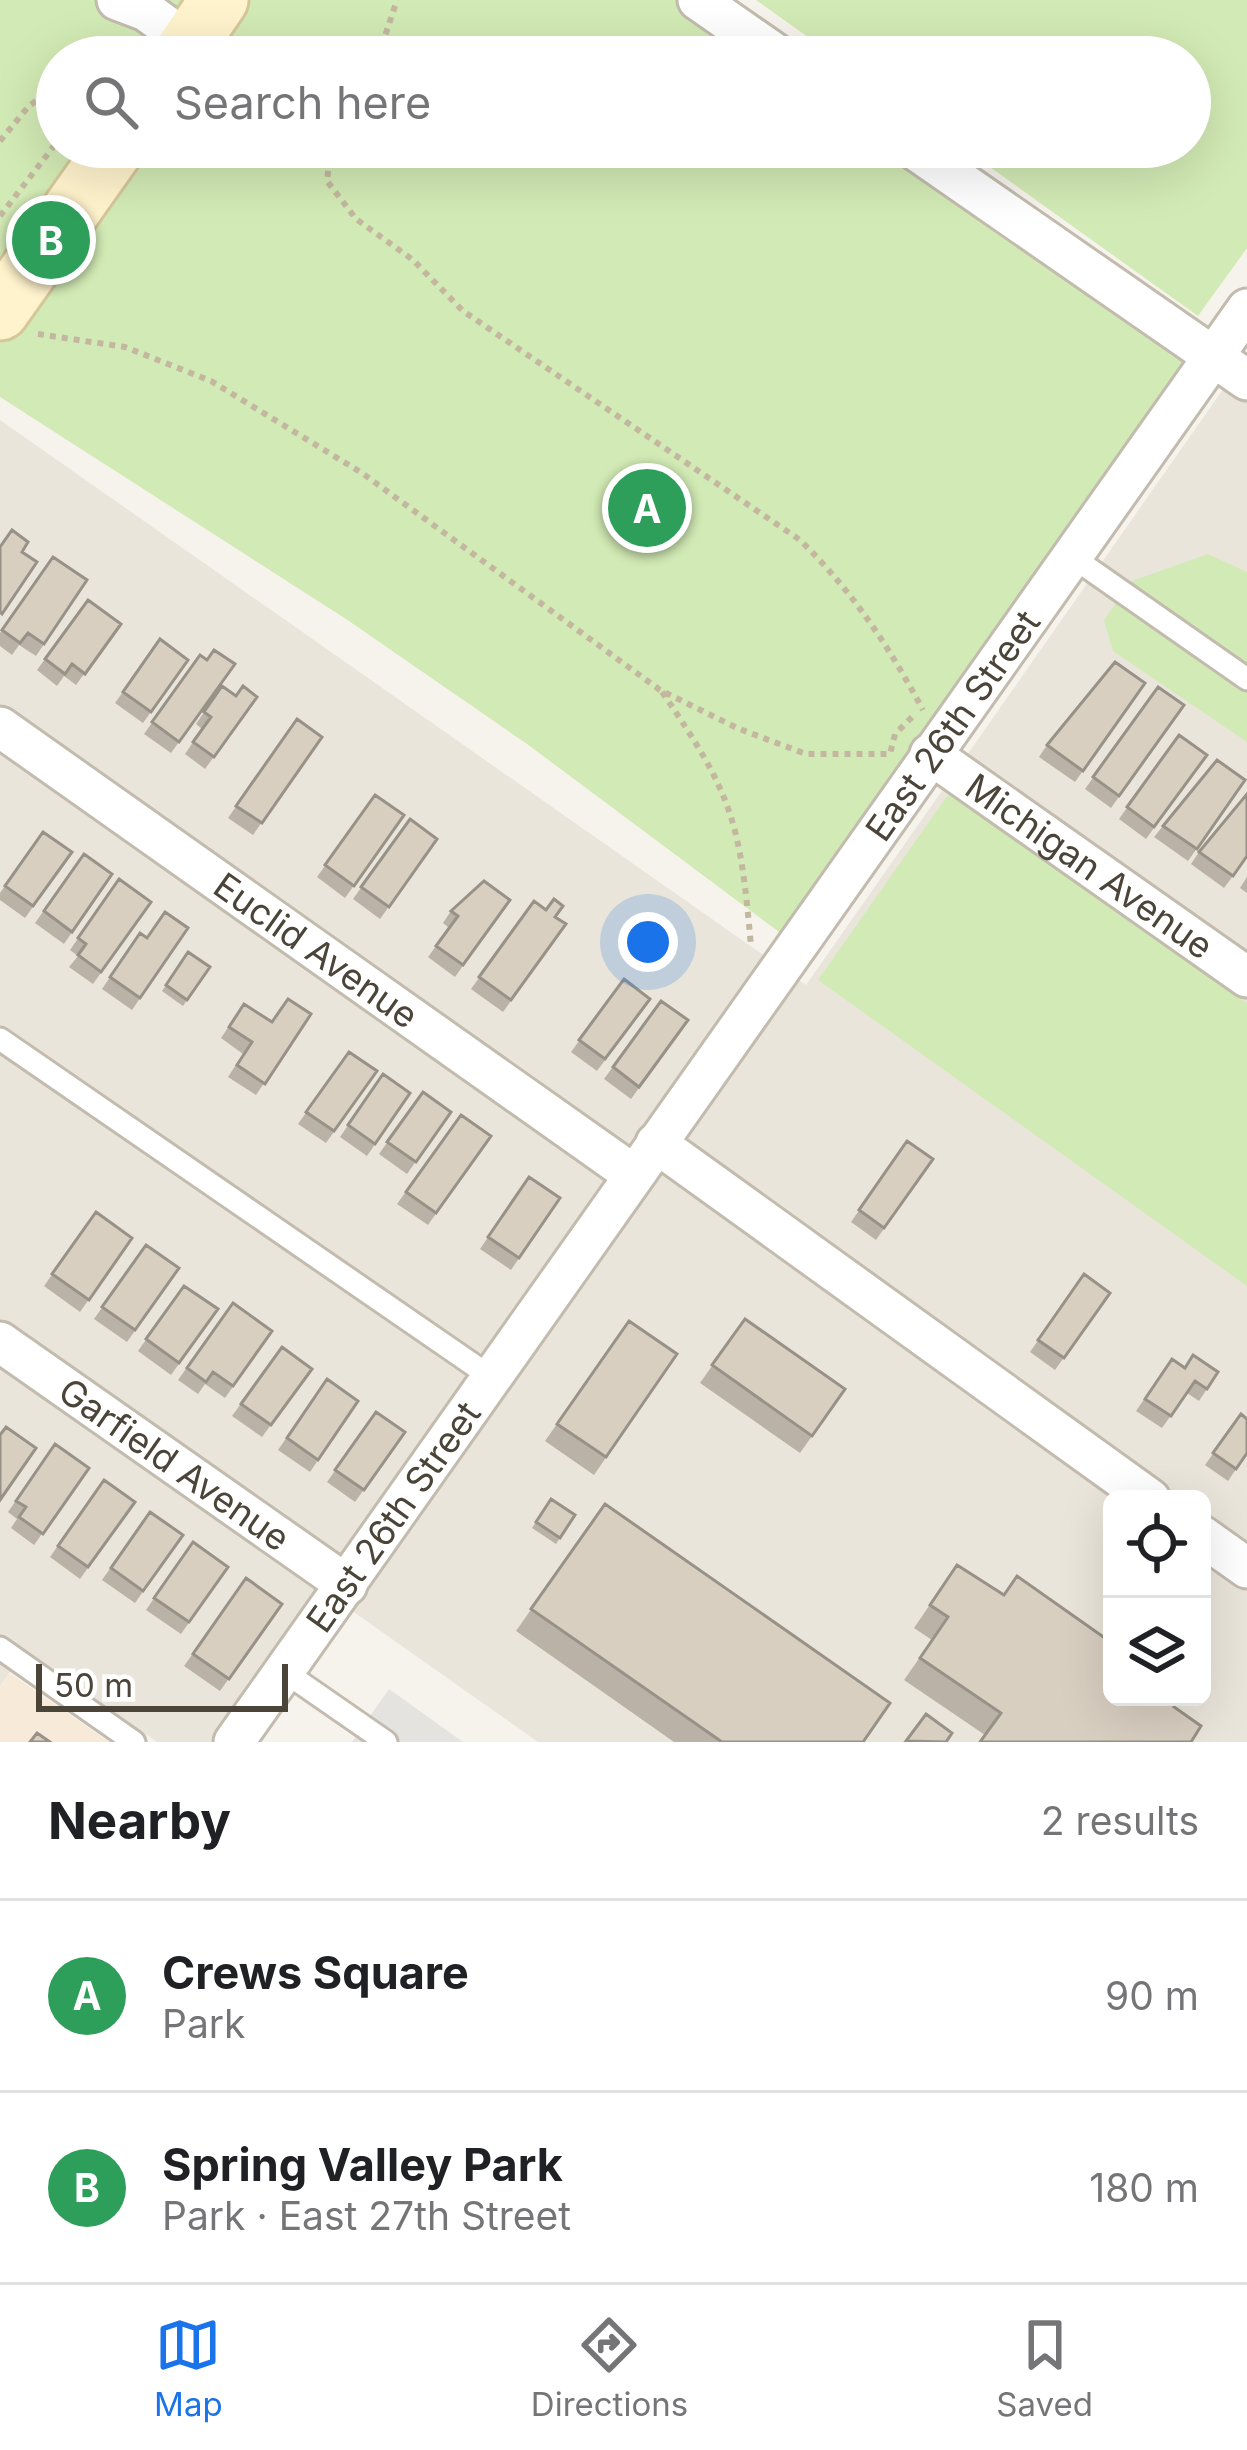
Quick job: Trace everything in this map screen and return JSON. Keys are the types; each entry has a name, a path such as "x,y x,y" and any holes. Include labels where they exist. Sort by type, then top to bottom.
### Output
{"main road":[{"path":"18,322 104,168"}],"street":[{"path":"698,0 750,36"},
{"path":"120,16 146,11 196,33"},
{"path":"941,168 1247,380"},
{"name":"East 26th Street","path":"234,1742 645,1159 932,738 1071,556 1247,309"},
{"name":"Euclid Avenue","path":"0,727 1137,1490"},
{"name":"Michigan Avenue","path":"932,738 1247,977"},
{"name":"Garfield Avenue","path":"0,1342 347,1585"},
{"path":"1211,1542 1247,1568"}],"lane":[{"path":"1071,556 1247,679"},
{"path":"0,1039 491,1378"},
{"path":"0,1648 134,1742"},
{"path":"285,1672 386,1742"}],"path":[{"path":"385,36 397,0"},
{"path":"0,141 36,100"},
{"path":"0,216 37,168"},
{"path":"329,168 327,181 356,219 413,260 463,311 800,540 860,604 923,710 932,738"},
{"path":"18,322 125,347 211,381 431,521 660,689 736,728 806,754 890,754 904,720 923,710"},
{"path":"660,689 711,763 734,809 752,962"}],"shaded area":[{"path":"1247,355 1247,1742 538,1742 321,1589 211,1742 157,1742 26,1650 0,1686 0,420 806,985"},
{"path":"9,1673 109,1742 0,1742 0,1686"},
{"path":"389,1689 463,1742 352,1742"}],"green space":[{"path":"0,0 713,0 764,36 36,36 36,168 951,168 1223,361 810,955 527,744 346,619 0,397"},
{"path":"756,0 1247,0 1247,248 1198,316 991,168 1211,168 1211,36 807,36"},
{"path":"1208,554 1247,572 1247,742 1113,651 1104,620 1132,581"},
{"path":"950,792 1247,1003 1247,1286 818,980"}],"building":[{"path":"12,530 28,542 22,552 37,562 2,614 0,547"},
{"path":"53,557 87,580 44,644 28,633 20,643 2,630"},
{"path":"88,600 121,624 85,674 72,664 65,674 45,659"},
{"path":"160,639 188,660 151,712 123,692"},
{"path":"214,650 235,664 179,742 152,722 200,655 207,660"},
{"path":"1115,662 1145,683 1083,771 1047,745"},
{"path":"222,686 236,696 243,686 257,697 214,757 193,742 211,717 204,712"},
{"path":"1158,687 1184,705 1119,796 1093,777"},
{"path":"297,719 322,737 262,823 236,806"},
{"path":"1179,735 1207,755 1154,827 1127,807"},
{"path":"1217,760 1245,780 1197,849 1163,826"},
{"path":"1247,794 1247,856 1233,876 1199,852"},
{"path":"375,795 404,815 354,886 325,865"},
{"path":"410,819 437,839 389,907 361,887"},
{"path":"43,832 72,852 33,906 5,886"},
{"path":"84,854 112,874 72,932 44,911"},
{"path":"119,879 151,902 101,972 78,955 86,944 78,938"},
{"path":"484,881 510,900 463,965 436,946 458,916 451,911"},
{"path":"554,899 563,906 555,917 566,924 511,1000 479,977 534,901 546,910"},
{"path":"165,912 188,928 140,998 110,977 140,933 147,938"},
{"path":"188,952 210,967 187,1000 166,985"},
{"path":"624,979 650,999 605,1059 579,1040"},
{"path":"288,999 311,1014 265,1084 237,1065 252,1042 229,1027 244,1004 272,1022"},
{"path":"661,1001 688,1020 639,1087 613,1067"},
{"path":"349,1052 377,1071 334,1131 306,1112"},
{"path":"383,1074 410,1093 375,1144 348,1125"},
{"path":"423,1092 451,1112 416,1162 387,1142"},
{"path":"461,1115 491,1136 436,1213 406,1192"},
{"path":"907,1141 933,1159 884,1228 859,1210"},
{"path":"529,1177 560,1198 519,1258 488,1237"},
{"path":"96,1212 132,1238 89,1300 52,1274"},
{"path":"146,1245 179,1268 135,1330 102,1307"},
{"path":"1084,1274 1110,1293 1064,1358 1038,1340"},
{"path":"184,1286 218,1309 179,1363 146,1339"},
{"path":"233,1303 272,1331 233,1386 213,1372 206,1382 187,1368"},
{"path":"745,1319 845,1389 812,1436 712,1365"},
{"path":"629,1321 677,1354 606,1457 557,1424"},
{"path":"282,1347 312,1369 271,1425 241,1404"},
{"path":"1193,1355 1218,1372 1207,1389 1195,1381 1171,1416 1145,1399 1172,1359 1185,1368"},
{"path":"327,1379 358,1401 318,1460 287,1438"},
{"path":"376,1412 405,1432 364,1490 335,1470"},
{"path":"1241,1414 1247,1419 1247,1453 1236,1469 1213,1453"},
{"path":"6,1427 36,1448 0,1500 0,1435"},
{"path":"55,1444 89,1468 43,1534 19,1517 26,1507 16,1501"},
{"path":"104,1480 135,1502 88,1567 58,1546"},
{"path":"551,1499 575,1515 560,1538 536,1522"},
{"path":"605,1504 890,1703 863,1742 722,1742 531,1609"},
{"path":"150,1512 183,1535 143,1591 111,1568"},
{"path":"193,1542 228,1567 189,1622 154,1598"},
{"path":"957,1565 1004,1595 1017,1576 1103,1637 1103,1706 1175,1706 1201,1726 1191,1742 980,1742 1001,1713 920,1658 948,1617 930,1605"},
{"path":"246,1578 282,1604 229,1679 193,1654"},
{"path":"926,1714 952,1733 946,1742 906,1741"}],"place":[{"name":"Spring Valley Park","path":"51,240"},
{"name":"Crews Square","path":"647,508"}]}
